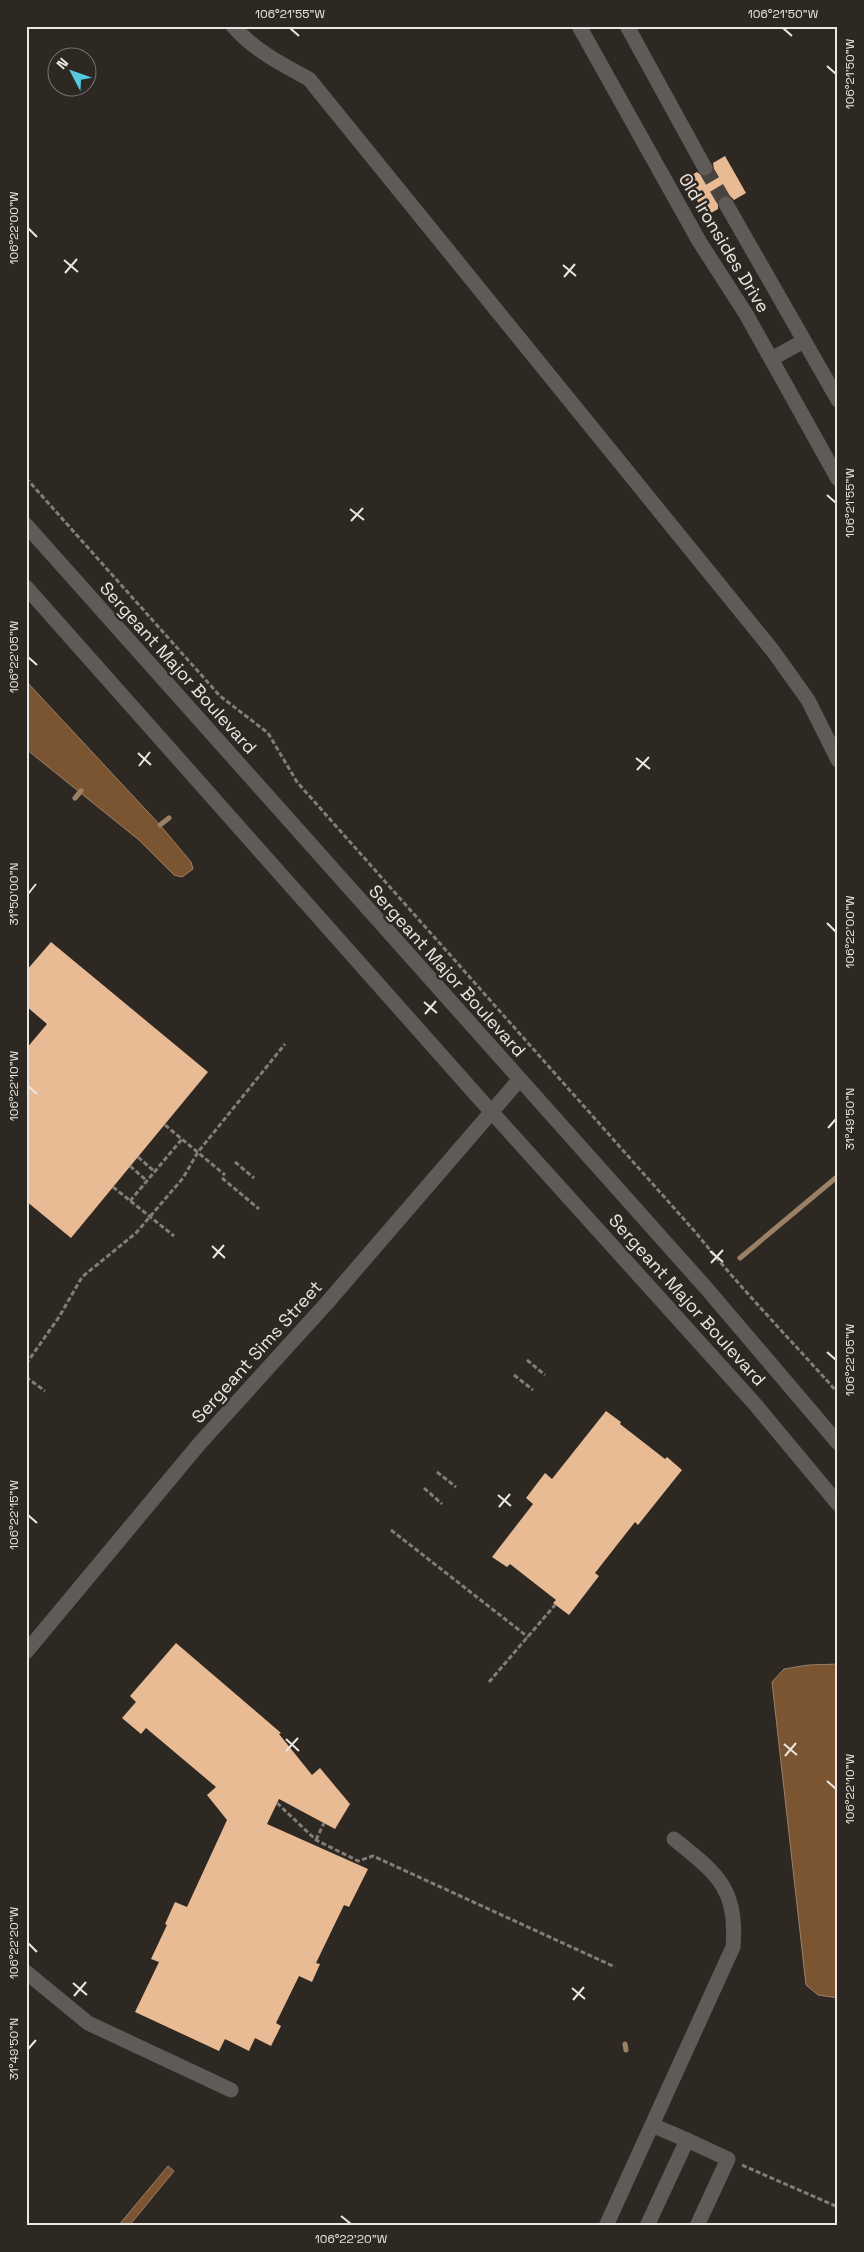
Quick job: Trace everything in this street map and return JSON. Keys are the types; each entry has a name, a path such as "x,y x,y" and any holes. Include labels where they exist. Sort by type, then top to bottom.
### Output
{"street":[{"path":"233,26 243,39 268,56 309,79 774,651 808,700 838,760"},
{"name":"Old Ironsides Drive","path":"579,26 699,241 746,314 838,479"},
{"name":"Old Ironsides Drive","path":"627,26 705,168"},
{"name":"Old Ironsides Drive","path":"726,204 838,400"},
{"path":"771,359 804,341"},
{"name":"Sergeant Major Boulevard","path":"26,525 707,1289 838,1443"},
{"name":"Sergeant Major Boulevard","path":"26,587 492,1112 754,1402 838,1504"},
{"name":"Sergeant Sims Street","path":"26,1652 202,1441 326,1304 519,1080"},
{"path":"606,2226 733,1947 735,1922 726,1890 711,1869 674,1839"},
{"path":"26,1972 88,2023 231,2090"},
{"path":"652,2125 728,2159 697,2226"},
{"path":"647,2226 687,2140"}],"path":[{"path":"26,478 220,696 268,733 297,782 697,1234 727,1272 770,1316 838,1393"},
{"path":"26,1364 59,1318 82,1277 136,1233 150,1217 183,1178 198,1152 285,1044"},
{"path":"165,1124 259,1209"},
{"path":"130,1201 182,1139"},
{"path":"138,1157 155,1172"},
{"path":"235,1162 254,1178"},
{"path":"130,1166 147,1181"},
{"path":"113,1187 174,1236"},
{"path":"527,1360 545,1375"},
{"path":"514,1375 533,1390"},
{"path":"26,1377 44,1391"},
{"path":"437,1472 456,1487"},
{"path":"424,1488 442,1504"},
{"path":"391,1530 528,1636"},
{"path":"489,1682 555,1605"},
{"path":"278,1803 316,1840 358,1861 373,1856 615,1967"},
{"path":"316,1840 324,1822"},
{"path":"728,2159 838,2206"}],"shaded area":[{"path":"26,681 160,825 191,862 193,869 182,877 174,875 139,840 26,749"},
{"path":"838,1664 838,1998 818,1995 806,1985 772,1682 784,1669 808,1665"},
{"path":"168,2166 174,2171 129,2226 118,2226"}],"building":[{"path":"725,156 746,193 734,200 730,196 722,196 718,200 718,209 706,216 685,179 697,172 704,177 710,176 714,169 713,163"},
{"path":"51,942 208,1072 71,1238 26,1201 26,1049 47,1024 26,1006 26,971"},
{"path":"606,1411 665,1459 667,1457 682,1470 638,1525 635,1522 595,1573 599,1576 569,1615 553,1603 556,1600 510,1564 507,1567 492,1557 533,1504 526,1498 545,1473 552,1479"},
{"path":"176,1643 281,1733 279,1734 312,1775 320,1768 350,1804 335,1829 279,1799 267,1824 368,1869 349,1907 344,1905 316,1963 320,1964 312,1982 299,1976 276,2023 281,2026 271,2046 255,2038 249,2051 225,2039 219,2051 135,2012 159,1962 151,1959 167,1925 165,1924 175,1902 187,1907 227,1820 207,1795 216,1787 146,1728 141,1734 122,1718 136,1702 130,1696"}],"waterway":[{"path":"75,798 81,791"},
{"path":"160,825 169,818"},
{"path":"740,1258 838,1176"},
{"path":"625,2044 626,2050"}],"tunnel":[{"path":"705,168 726,204"}]}
